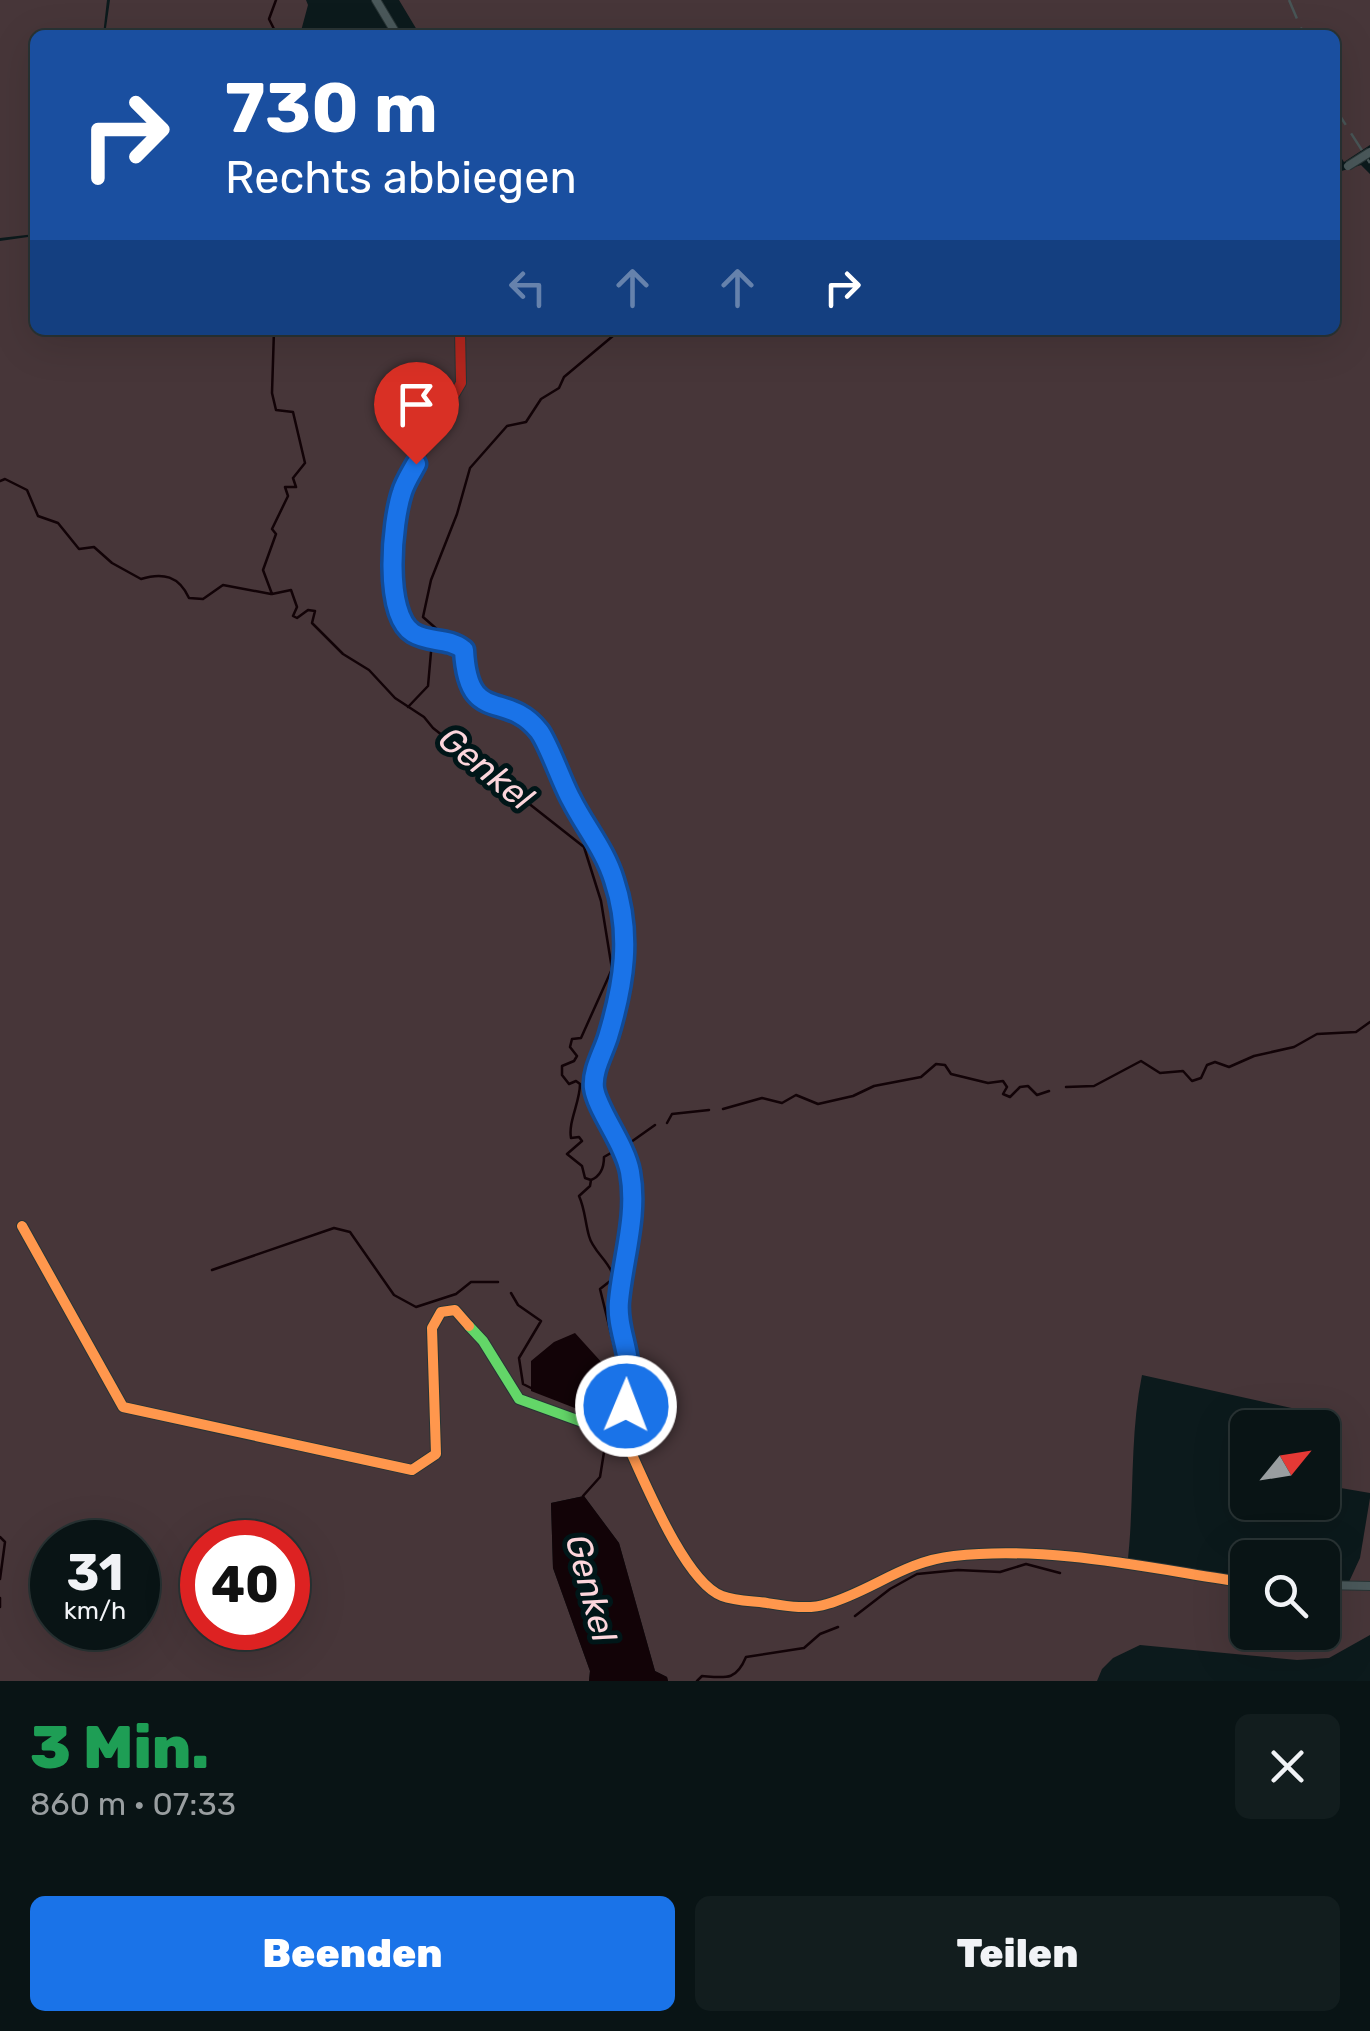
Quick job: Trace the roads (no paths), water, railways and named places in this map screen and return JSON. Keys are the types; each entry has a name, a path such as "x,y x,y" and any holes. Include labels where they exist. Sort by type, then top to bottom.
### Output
{"street":[{"path":"376,0 394,30"},
{"path":"1340,168 1370,152"},
{"path":"460,335 461,383 402,492 391,546 397,607 404,624 416,635 454,642 464,650 467,683 474,695 530,721 542,734 614,878 622,912 624,967 594,1089 630,1168 632,1187 619,1302 629,1375 624,1438 671,1536 694,1572 720,1596 793,1607 826,1605 899,1570 930,1559 959,1555 1050,1555 1230,1581"},
{"path":"22,1226 78,1333 124,1407 412,1470 436,1454 432,1328 442,1312 455,1310 483,1341 519,1398 624,1438"},
{"path":"1340,1585 1370,1586"}],"water":[{"path":"575,1333 604,1365 605,1405 598,1417 531,1391 531,1361 554,1342"},
{"path":"584,1496 619,1543 655,1671 668,1681 589,1681 590,1671 553,1568 551,1503"}],"waterway":[{"name":"Genkel","path":"274,30 269,19 276,0"},
{"name":"Genkel","path":"274,335 272,393 276,410 293,412 305,463 293,478 296,487 285,487 288,496 272,529 276,534 263,570 272,594 291,590 297,607 293,616 315,611 312,623 343,654 369,670 395,698 424,717 584,847 601,901 612,969 581,1038 572,1039 570,1047 577,1056 562,1066 562,1075 569,1084 580,1084 571,1138 579,1137 582,1141 567,1154 582,1166 585,1178 591,1180 579,1196 591,1242 614,1278 600,1289 617,1358 619,1386 610,1424"},
{"path":"439,631 423,617 431,580 470,468 507,426 526,422 541,399 559,388 564,377 614,335"},
{"path":"0,481 5,479 27,490 38,516 58,523 79,549 94,547 112,563 141,579 170,578 189,598 203,599 223,585 271,594"},
{"path":"408,707 428,686 431,652"},
{"path":"1066,1087 1094,1086 1141,1061 1160,1073 1183,1071 1192,1081 1201,1078 1207,1065 1215,1062 1229,1067 1254,1056 1294,1047 1317,1034 1356,1032 1370,1022"},
{"path":"723,1109 762,1098 782,1103 796,1095 818,1104 853,1096 874,1086 921,1077 936,1064 945,1065 951,1074 988,1083 1003,1081 1007,1087 1003,1094 1010,1097 1020,1087 1028,1086 1037,1095 1049,1091"},
{"path":"667,1123 672,1114 709,1110"},
{"path":"631,1142 655,1125"},
{"path":"591,1180 601,1171 604,1157 616,1150"},
{"path":"212,1270 334,1228 350,1232 394,1295 416,1307 456,1294 471,1282 498,1282"},
{"path":"511,1293 518,1305 541,1321 519,1358 523,1384 531,1388"},
{"name":"Genkel","path":"583,1496 600,1477 605,1446"},
{"path":"0,1537 5,1542 0,1579"},
{"path":"855,1616 917,1574 958,1570 1000,1572 1026,1564 1060,1573"},
{"path":"0,1598 0,1607"},
{"path":"697,1681 702,1676 734,1674 746,1657 804,1648 820,1634 838,1627"}],"railway":[{"path":"1289,0 1302,30"},
{"path":"1340,116 1370,163"}]}
